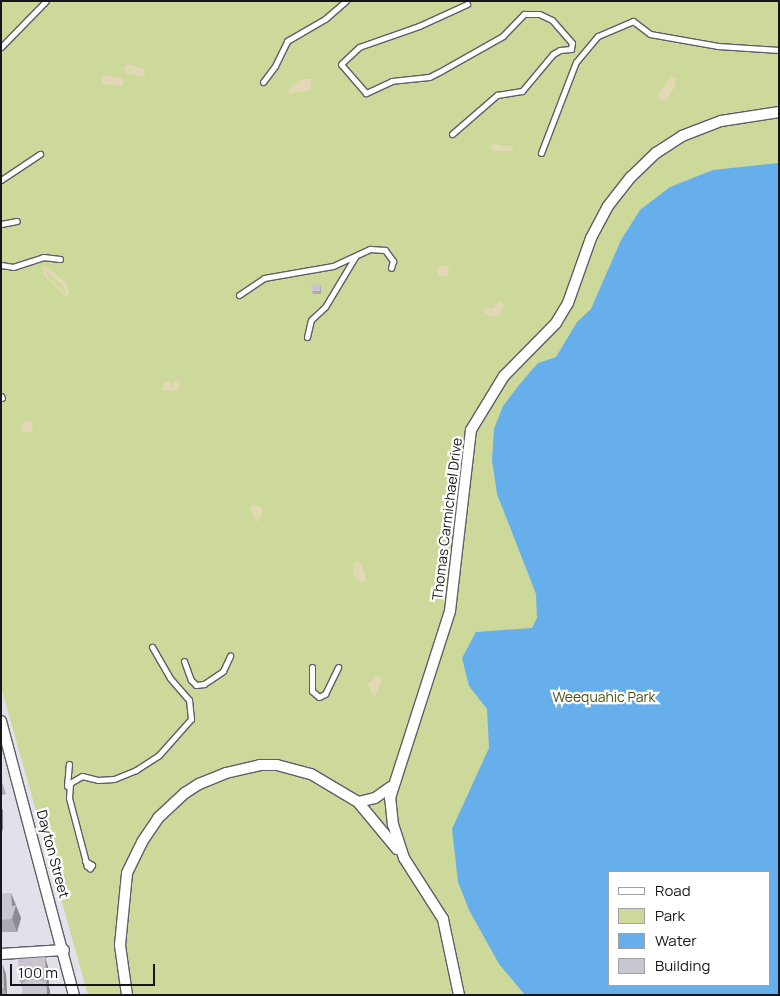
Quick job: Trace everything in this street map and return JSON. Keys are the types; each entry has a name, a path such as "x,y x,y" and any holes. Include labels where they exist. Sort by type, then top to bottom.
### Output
{"street":[{"name":"Thomas Carmichael Drive","path":"458,995 443,918 404,858 393,826 391,787 450,611 471,430 504,376 556,322 568,303 591,238 608,206 631,177 656,153 682,136 721,121 779,112"},
{"name":"Dayton Street","path":"1,721 64,950 74,995"},
{"path":"127,995 120,945 127,873 142,842 158,818 185,793 226,773 277,765 311,774 358,802 404,858"},
{"path":"358,802 375,798 391,787"},
{"path":"1,954 64,950"}],"lane":[{"path":"263,82 275,66 287,41 325,19 346,1"},
{"path":"1,47 31,20 44,2"},
{"path":"452,134 497,95 522,91 553,54 560,50 571,49 572,43 552,20 539,14 524,14 503,36 440,72 429,77 392,81 366,93 341,64 358,47 419,26 467,4"},
{"path":"542,153 576,62 598,36 633,22 650,34 718,46 779,50"},
{"path":"1,180 40,154"},
{"path":"1,224 17,221"},
{"path":"239,295 264,278 333,266 370,249 385,250 393,261 391,268"},
{"path":"308,337 311,320 325,307 358,255"},
{"path":"1,265 13,267 42,257 60,259"},
{"path":"67,789 70,783 82,776 106,781 136,770 159,755 189,723 192,713 189,700 170,678 152,647"},
{"path":"184,660 191,680 196,685 217,677 230,656"},
{"path":"312,667 312,691 319,697 325,694 338,667"},
{"path":"69,764 67,789 86,861"}],"green space":[{"path":"1,1 779,1 779,995 88,995 1,687"}],"sand":[{"path":"128,64 144,69 145,77 125,73 124,67"},
{"path":"105,75 123,78 123,86 102,84 101,79"},
{"path":"671,76 676,79 674,88 667,100 660,101 658,94"},
{"path":"301,79 311,79 311,90 288,94 289,89"},
{"path":"493,143 504,147 511,145 514,151 494,151 490,147"},
{"path":"445,265 448,266 448,276 441,277 438,276 437,269 438,266"},
{"path":"45,266 65,282 69,292 66,297 44,275 42,268","holes":["45,270 64,286 66,294 48,277"]},
{"path":"499,301 504,304 500,315 492,317 484,313 484,308 493,308"},
{"path":"175,380 180,382 178,391 162,390 164,382 169,381 172,387"},
{"path":"29,421 32,422 32,432 25,433 22,432 21,425 22,422"},
{"path":"253,504 263,509 258,523 249,508"},
{"path":"357,561 361,564 366,579 362,583 353,575 353,563"},
{"path":"378,675 382,680 374,699 368,684"}],"water":[{"name":"Weequahic Park","path":"779,163 779,995 525,995 499,964 469,910 458,882 452,829 489,748 487,709 469,686 462,658 476,632 532,628 537,618 536,594 497,494 492,460 494,429 503,406 519,385 538,363 556,357 577,322 591,309 621,240 640,210 670,187 713,170"}],"building":[{"path":"320,284 320,291 312,291 311,285"},
{"path":"11,893 12,906 16,905 12,919 1,920 1,894"},
{"path":"45,957 46,978 35,980 46,981 47,995 22,995 23,982 32,979 19,979 18,959"},
{"path":"1,965 3,965 4,988 1,988"}]}
